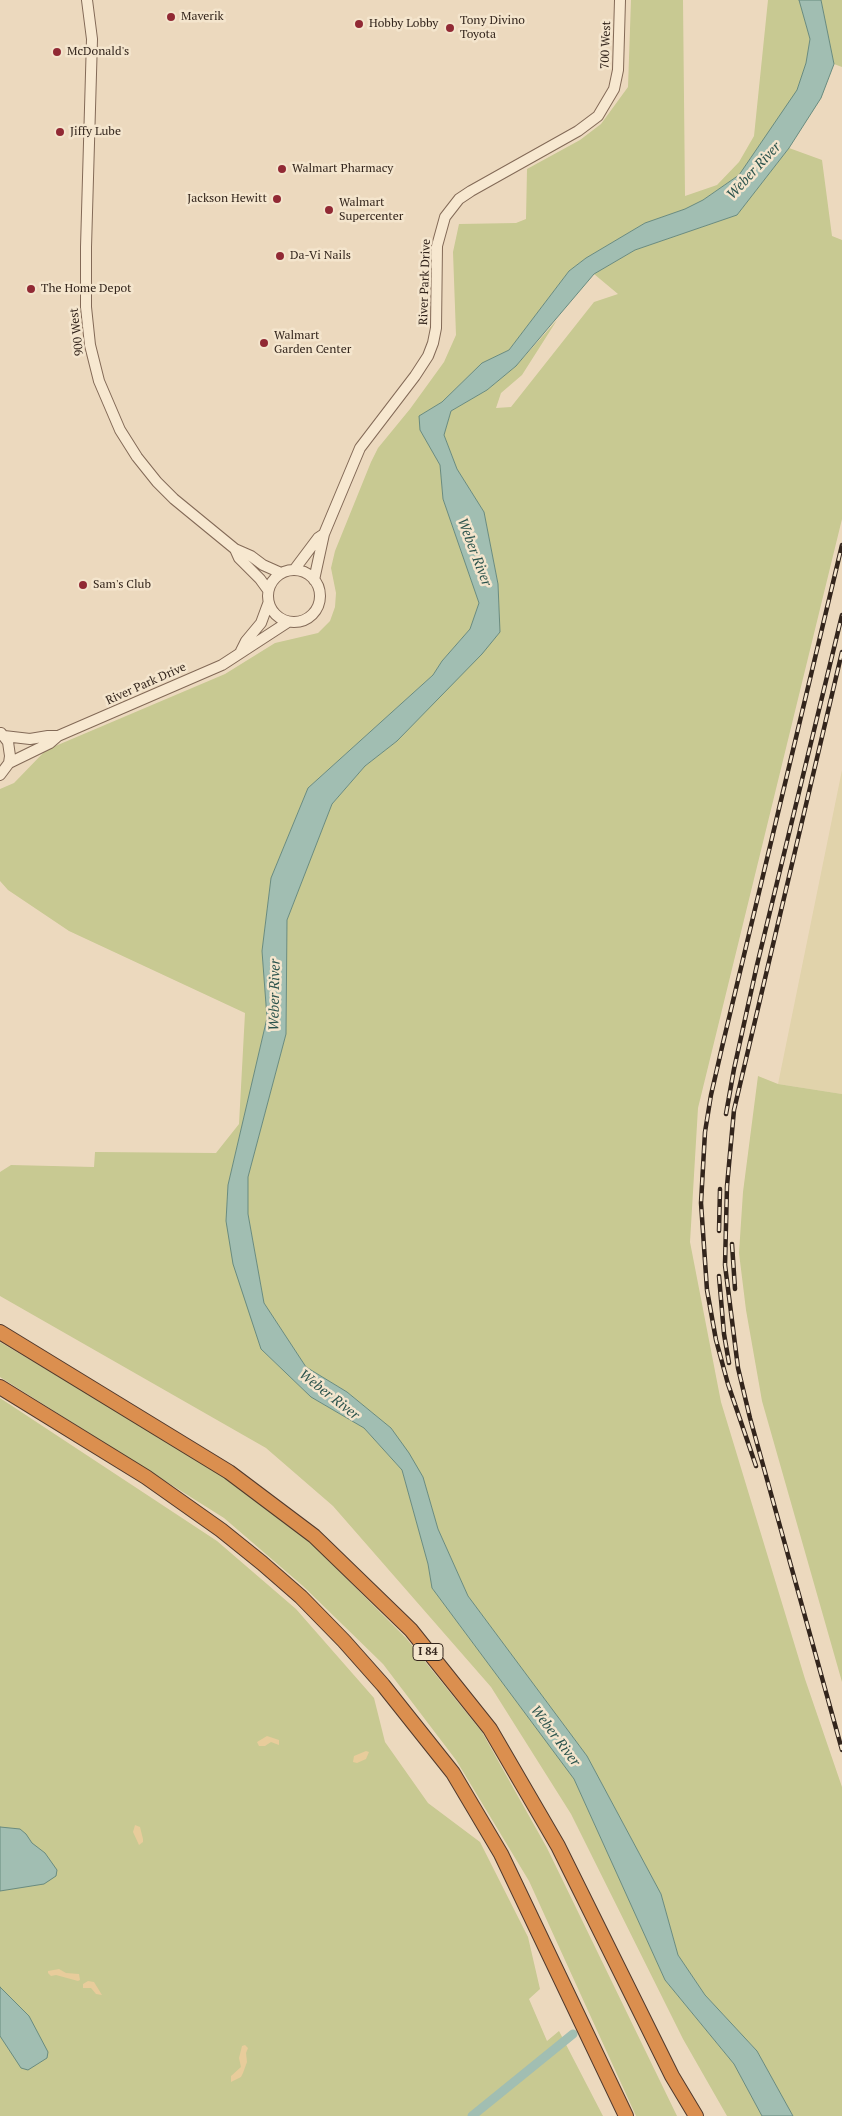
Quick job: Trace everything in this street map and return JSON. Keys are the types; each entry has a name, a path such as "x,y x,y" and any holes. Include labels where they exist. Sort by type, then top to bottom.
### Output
{"highway":[{"name":"I 84","path":"0,1332 228,1472 314,1536 411,1630 490,1729 558,1846 672,2076 696,2116"},
{"path":"0,1387 146,1477 221,1530 262,1562 301,1597 383,1685 453,1773 501,1854 626,2116"}],"street":[{"name":"900 West","path":"87,0 92,39 86,294 88,330 94,367 115,422 137,457 157,482 174,499 236,548 263,565 281,573"},
{"name":"700 West","path":"598,116 614,89 618,70 620,0"},
{"name":"River Park Drive","path":"314,580 324,534 360,448 428,356 436,328 437,246 445,217 459,200 471,190 578,131 598,116"},
{"name":"River Park Drive","path":"294,570 318,538 324,534"},
{"name":"900 West","path":"236,548 239,558 268,590"},
{"path":"294,570 309,574 320,593 318,607 314,613 302,621 288,622 276,615 268,604 268,590 270,583 281,573 294,570"},
{"name":"River Park Drive","path":"241,651 246,641 261,623 268,604"},
{"name":"River Park Drive","path":"9,763 50,743 58,736 222,664 288,622"},
{"name":"River Park Drive","path":"2,734 30,739 58,736"},
{"path":"0,774 9,763 10,749 2,734"}],"shaded area":[{"path":"842,770 842,1094 778,1084"}],"green space":[{"path":"631,0 683,0 685,196 717,185 739,162 754,136 768,0 799,0 810,39 806,63 797,91 739,175 703,200 685,209 645,223 586,258 569,271 509,350 482,363 442,402 420,416 420,430 440,465 443,499 479,603 470,629 442,661 433,675 308,788 271,878 262,951 267,1018 228,1185 226,1221 261,1349 311,1397 364,1428 402,1470 428,1564 432,1588 574,1779 665,1980 734,2064 762,2116 727,2116 683,2039 571,1814 491,1687 333,1506 266,1448 0,1296 0,1172 11,1165 94,1167 95,1152 216,1153 239,1124 245,1013 69,931 8,890 0,881 0,789 14,783 46,750 225,674 275,643 318,633 330,621 335,607 336,593 331,568 335,551 371,462 378,448 410,409 444,362 456,335 453,252 459,224 516,223 526,219 527,169 580,140 601,124 628,87"},
{"path":"821,0 842,0 842,67 834,64"},
{"path":"789,148 822,160 832,236 842,240 842,519 698,1108 690,1242 721,1402 805,1679 842,1787 842,2116 793,2116 757,2051 705,1995 678,1955 661,1894 587,1756 468,1596 438,1529 423,1477 391,1428 347,1392 306,1367 264,1303 248,1214 248,1177 286,1034 287,920 332,804 365,766 397,741 500,632 498,584 484,512 457,469 444,435 451,411 487,390 516,366 557,320 522,375 501,393 496,408 511,407 594,302 618,294 594,274 635,250 737,215"},
{"path":"758,1076 778,1084 842,1094 842,1682 762,1401 746,1310 739,1253 743,1192"},
{"path":"0,1342 223,1474 310,1542 406,1638 482,1732 547,1848 677,2116 636,2116 529,1881 456,1760 383,1664 303,1586 224,1518 0,1377"},
{"path":"0,1398 217,1541 296,1609 374,1698 385,1742 428,1803 480,1842 528,1937 540,1989 529,1999 547,2041 559,2031 603,2116 0,2116"}],"sand":[{"path":"267,1736 279,1740 279,1745 271,1742 265,1746 259,1746 257,1742"},
{"path":"366,1751 369,1752 366,1759 357,1763 353,1762 354,1756"},
{"path":"135,1825 140,1827 143,1839 143,1842 139,1845 133,1832"},
{"path":"59,1969 66,1973 79,1974 80,1980 56,1975 51,1976 48,1973 48,1971"},
{"path":"88,1981 94,1982 102,1995 96,1994 91,1988 83,1988 83,1984"},
{"path":"245,2045 248,2048 246,2053 247,2062 243,2073 241,2077 231,2082 231,2076 241,2067 239,2058 242,2046"}],"water":[{"name":"Weber River","path":"799,0 821,0 834,64 821,98 789,148 737,215 635,250 594,274 516,366 487,390 451,411 444,435 457,469 484,512 498,584 500,632 482,654 397,741 365,766 332,804 287,920 286,1034 248,1177 248,1214 264,1303 306,1367 347,1392 391,1428 409,1453 423,1477 438,1529 468,1596 587,1756 661,1894 678,1955 705,1995 757,2051 793,2116 762,2116 734,2064 665,1980 574,1779 432,1588 428,1564 402,1470 364,1428 311,1397 261,1349 233,1264 226,1221 228,1185 267,1018 262,951 271,878 308,788 433,675 442,661 470,629 479,603 443,499 440,465 420,430 419,416 442,402 482,363 509,350 569,271 586,258 645,223 685,209 703,200 739,175 797,90 806,63 810,39"},
{"path":"0,1827 20,1829 26,1834 32,1843 45,1853 57,1870 56,1876 44,1884 0,1891"},
{"path":"0,1987 29,2016 48,2052 47,2058 28,2070 21,2068 0,2036"}],"waterway":[{"path":"472,2116 573,2034"}],"railway":[{"path":"756,1466 728,1384 716,1340 707,1290 701,1203 705,1132 723,1043 842,545"},
{"path":"726,1114 757,965 842,615"},
{"path":"842,652 734,1110 727,1186 725,1265 738,1368 750,1418 842,1750"},
{"path":"719,1231 720,1189"},
{"path":"732,1244 735,1289"},
{"path":"719,1276 724,1334 729,1363"}],"place":[{"name":"Maverik","path":"171,17"},
{"name":"Hobby Lobby","path":"359,24"},
{"name":"Tony Divino Toyota","path":"450,28"},
{"name":"McDonald's","path":"57,52"},
{"name":"Jiffy Lube","path":"60,132"},
{"name":"Walmart Pharmacy","path":"282,169"},
{"name":"Jackson Hewitt","path":"277,199"},
{"name":"Walmart Supercenter","path":"329,210"},
{"name":"Da-Vi Nails","path":"280,256"},
{"name":"The Home Depot","path":"31,289"},
{"name":"Walmart Garden Center","path":"264,343"},
{"name":"Sam's Club","path":"83,585"}]}
